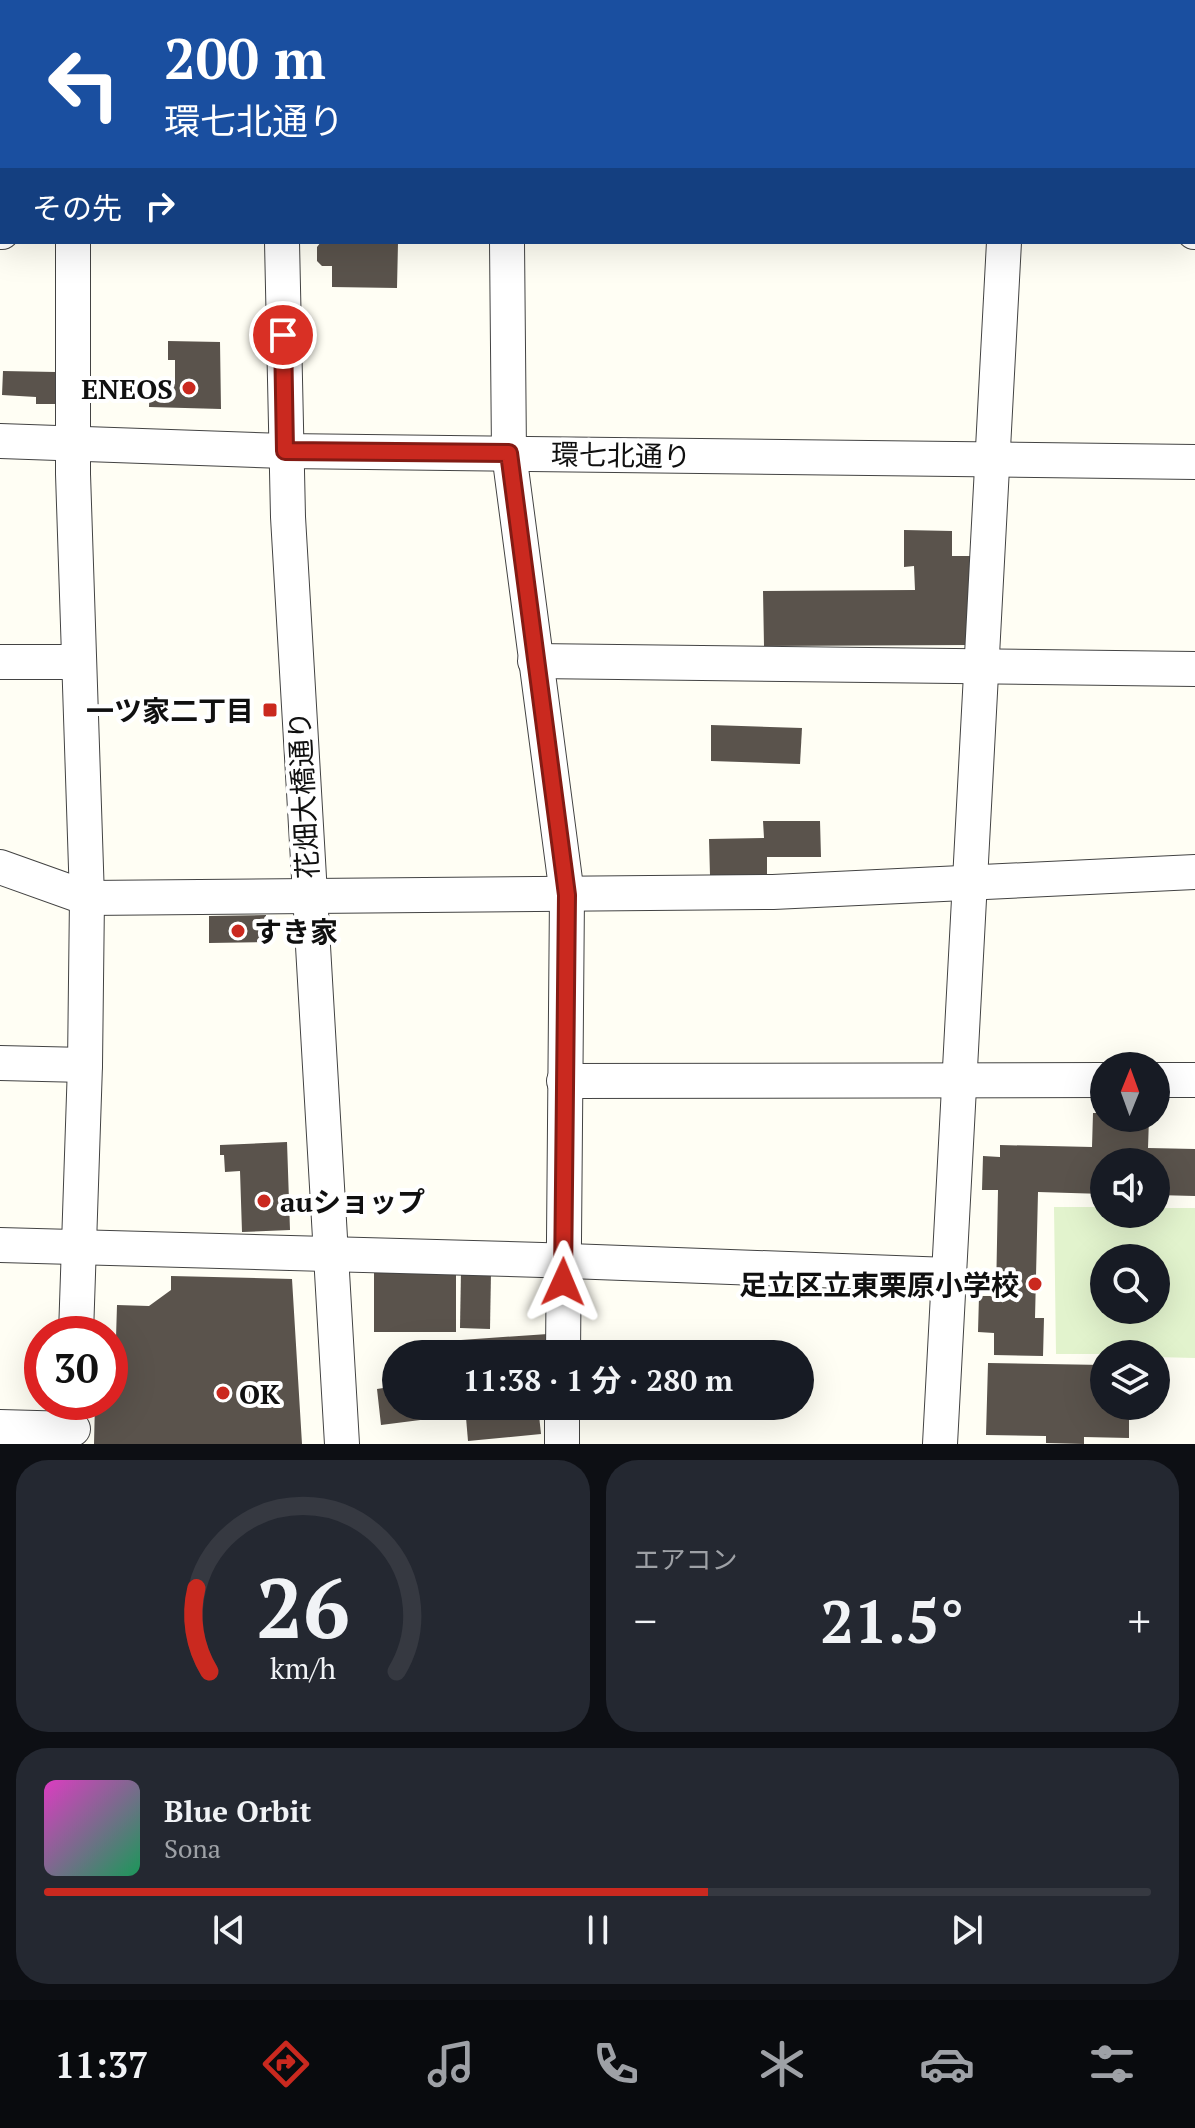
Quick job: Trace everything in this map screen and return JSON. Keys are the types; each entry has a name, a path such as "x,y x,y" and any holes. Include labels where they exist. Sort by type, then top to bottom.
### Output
{"street":[{"path":"73,244 73,444 87,898 77,1316"},
{"name":"花畑大橋通り","path":"282,244 285,451 342,1444"},
{"path":"507,244 509,453 567,895 563,1340"},
{"path":"940,1444 1004,244"},
{"name":"環七北通り","path":"0,441 285,451 1195,462"},
{"path":"535,661 1195,669"},
{"path":"0,662 78,662"},
{"path":"0,867 87,898 773,892 1195,872"},
{"path":"0,1063 85,1065"},
{"path":"564,1081 1090,1080"},
{"path":"1170,1080 1195,1080"},
{"path":"0,1245 949,1275"},
{"path":"562,1420 562,1444"},
{"path":"0,1427 73,1425"}],"green space":[{"path":"1054,1207 1090,1207 1090,1228 1170,1228 1170,1208 1195,1208 1195,1358 1170,1357 1170,1340 1090,1340 1090,1354 1056,1354"}],"building":[{"path":"319,244 398,244 397,288 332,287 332,266 322,266 317,261"},
{"path":"168,341 220,342 221,409 149,407 150,383 175,384 175,360 168,360"},
{"path":"3,371 56,372 55,404 36,404 36,397 2,395"},
{"path":"904,530 952,531 952,556 971,556 969,645 764,646 763,591 915,590 914,566 904,567"},
{"path":"711,725 802,728 800,764 711,761"},
{"path":"763,821 820,821 821,857 767,857 767,875 710,875 709,839 764,838"},
{"path":"266,915 267,942 209,943 209,916"},
{"path":"1092,1132 1149,1132 1148,1148 1090,1148 1090,1194 1038,1192 1035,1318 1044,1318 1043,1356 994,1355 994,1333 978,1332 979,1296 996,1296 998,1190 982,1190 983,1156 1000,1157 1000,1145 1092,1147"},
{"path":"287,1142 290,1230 242,1232 240,1171 225,1172 220,1145"},
{"path":"1170,1148 1195,1149 1195,1196 1170,1195"},
{"path":"456,1270 456,1332 374,1332 374,1271"},
{"path":"461,1271 491,1272 490,1329 460,1328"},
{"path":"171,1276 292,1279 302,1444 94,1444 95,1420 128,1420 128,1316 117,1316 117,1305 149,1306 171,1290"},
{"path":"548,1334 548,1340 461,1340"},
{"path":"988,1363 1090,1365 1090,1420 1129,1420 1129,1438 1084,1437 1084,1444 1046,1443 1046,1436 986,1435"},
{"path":"382,1388 382,1420 420,1420 381,1425 377,1389"},
{"path":"466,1420 540,1420 541,1434 468,1441"}],"place":[{"name":"ENEOS","path":"189,388"},
{"name":"一ツ家二丁目","path":"270,710"},
{"name":"すき家","path":"238,931"},
{"name":"auショップ","path":"264,1201"},
{"name":"足立区立東栗原小学校","path":"1035,1284"},
{"name":"OK","path":"223,1393"}],"route":[{"path":"283,335 285,451 509,453 567,895 563,1282"}]}
